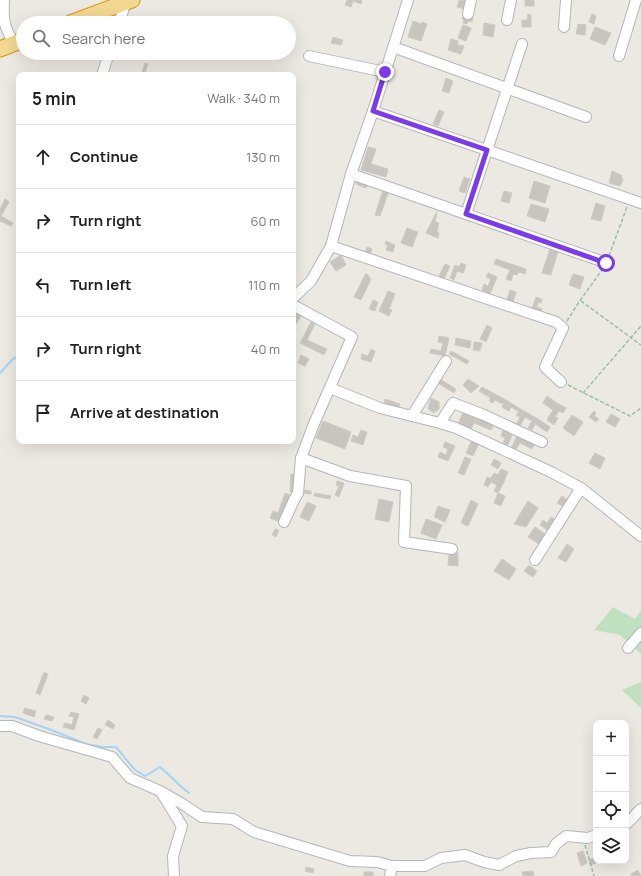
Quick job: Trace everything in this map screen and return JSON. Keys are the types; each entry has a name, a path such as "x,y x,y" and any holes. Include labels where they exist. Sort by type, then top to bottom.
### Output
{"highway":[{"path":"89,16 129,1"}],"street":[{"path":"4,0 3,18 12,45"},
{"path":"296,295 311,281 332,246 351,174 373,111 408,0"},
{"path":"468,14 471,0"},
{"path":"507,20 511,0"},
{"path":"564,27 566,0"},
{"path":"619,56 636,0"},
{"path":"122,16 129,1"},
{"path":"466,214 522,44"},
{"path":"393,48 586,117"},
{"path":"309,56 385,72"},
{"path":"103,72 107,60"},
{"path":"373,111 641,203"},
{"path":"351,174 606,263"},
{"path":"332,246 556,322 563,328 545,367 560,382"},
{"path":"284,522 298,493 301,458 313,426 352,337 296,307"},
{"path":"412,416 446,361"},
{"path":"330,388 380,408 456,428 551,472 581,488 641,536"},
{"path":"440,423 453,403 484,415 542,442"},
{"path":"301,458 350,476 406,486 404,542 452,549"},
{"path":"535,560 581,488"},
{"path":"628,648 641,633"},
{"path":"0,726 12,726 39,736 112,757 130,778 160,791 202,817 233,819 254,832 350,861 377,862 392,866 425,866 441,858 465,855 484,862 499,864 516,856 531,853 551,852 556,844 566,836 588,838 593,836"},
{"path":"160,791 182,826 173,856 174,876"},
{"path":"629,822 641,809"},
{"path":"390,876 392,866"}],"path":[{"path":"581,301 641,345"},
{"path":"583,393 641,326"},
{"path":"560,382 630,416 641,408"},
{"path":"582,837 594,876"}],"green space":[{"path":"613,607 635,619 641,610 641,654 620,635 594,630"},
{"path":"641,682 641,708 622,690"}],"building":[{"path":"347,0 362,0 361,4 353,1 351,7 345,5"},
{"path":"459,0 468,0 465,9 457,7"},
{"path":"525,0 534,0 534,6 525,6"},
{"path":"528,14 531,15 531,27 522,27 522,20 527,20"},
{"path":"592,14 596,16 594,24 589,22"},
{"path":"463,16 473,18 472,22 468,21 467,24 463,23"},
{"path":"413,21 421,24 422,22 427,24 421,41 408,37"},
{"path":"484,23 495,25 493,37 483,35"},
{"path":"578,24 586,25 585,35 576,34"},
{"path":"463,25 471,28 466,41 458,38"},
{"path":"595,27 611,33 605,45 590,39"},
{"path":"333,37 343,40 341,45 331,43"},
{"path":"451,39 458,41 457,45 464,46 461,54 448,50"},
{"path":"145,63 148,64 145,72 142,72"},
{"path":"446,78 453,81 449,93 442,91"},
{"path":"439,110 444,112 438,126 433,124"},
{"path":"368,147 376,149 371,164 388,169 386,177 361,170"},
{"path":"612,171 621,175 623,180 620,186 609,183"},
{"path":"464,177 470,179 465,193 459,191"},
{"path":"357,181 367,185 366,188 356,184"},
{"path":"534,181 550,186 545,203 529,198"},
{"path":"383,190 389,191 380,216 375,215"},
{"path":"504,191 512,193 509,203 501,201"},
{"path":"5,199 9,202 1,216 13,223 11,226 0,221 0,209"},
{"path":"596,203 605,206 601,221 591,219"},
{"path":"531,204 549,209 545,222 527,216"},
{"path":"437,211 435,222 439,223 437,232 439,233 438,238 426,233"},
{"path":"407,228 418,232 412,247 401,243"},
{"path":"386,241 395,245 393,252 386,250 388,245 385,244"},
{"path":"367,247 372,249 370,255 365,253"},
{"path":"550,249 558,251 551,275 542,273"},
{"path":"341,255 346,265 336,271 330,262"},
{"path":"496,259 526,269 525,274 519,272 517,275 513,274 511,281 506,279 510,270 494,264"},
{"path":"461,263 466,265 463,273 457,271 454,280 450,278 455,265 459,267"},
{"path":"445,264 450,266 444,279 439,276"},
{"path":"366,273 371,279 361,300 354,297"},
{"path":"488,273 497,277 490,294 482,290 484,284 488,286 491,279 486,277"},
{"path":"573,274 584,277 580,289 569,285"},
{"path":"510,290 516,292 513,302 507,299"},
{"path":"388,291 395,294 389,309 392,310 389,316 379,311"},
{"path":"536,297 542,299 541,303 538,302 537,307 542,309 541,312 532,309"},
{"path":"373,300 378,302 375,311 369,309"},
{"path":"296,313 301,316 296,324"},
{"path":"311,322 315,324 307,340 327,349 324,355 300,343"},
{"path":"487,325 492,328 486,342 480,339"},
{"path":"439,336 449,338 445,356 430,353 431,349 441,351 443,343 438,342"},
{"path":"456,338 471,341 470,348 455,345"},
{"path":"474,342 482,343 480,351 473,350"},
{"path":"371,349 375,351 371,362 361,359 362,354 368,356"},
{"path":"451,351 469,361 467,364 449,354"},
{"path":"301,355 309,359 305,366 298,363"},
{"path":"438,378 456,389 454,393 436,382"},
{"path":"468,379 479,386 471,393 463,385"},
{"path":"482,387 493,393 491,398 479,391"},
{"path":"493,393 506,400 503,404 495,400 493,403 489,401"},
{"path":"547,396 557,403 553,410 543,403"},
{"path":"431,398 439,402 439,409 434,413 428,409"},
{"path":"385,399 400,404 398,409 384,404"},
{"path":"506,400 524,411 520,417 516,415 519,412 511,407 509,411 502,407"},
{"path":"557,403 566,408 563,413 559,411 555,417 558,418 554,425 547,420"},
{"path":"464,410 477,417 471,429 458,424"},
{"path":"524,411 538,419 532,430 528,428 532,421 525,417 519,428 515,426"},
{"path":"594,411 596,413 594,416 599,419 596,422 589,417"},
{"path":"611,414 620,419 615,427 606,422"},
{"path":"572,415 583,422 574,436 563,428"},
{"path":"477,417 494,424 491,430 474,423"},
{"path":"538,419 550,427 547,432 535,424"},
{"path":"323,421 351,432 345,449 316,438"},
{"path":"504,428 513,433 507,447 502,445 505,438 501,436"},
{"path":"361,430 367,432 363,445 351,441 353,435 358,437"},
{"path":"518,434 535,443 532,449 520,443 515,451 511,449"},
{"path":"472,440 479,443 473,456 466,453"},
{"path":"445,442 455,446 448,461 438,457 440,452 446,455 448,449 443,447"},
{"path":"595,453 605,458 600,469 589,463"},
{"path":"465,457 471,459 464,475 458,473"},
{"path":"494,459 501,463 498,469 491,465"},
{"path":"501,469 508,472 503,484 491,478 494,473 498,475"},
{"path":"291,474 296,474 294,492 290,492"},
{"path":"487,477 503,484 498,493 494,491 497,485 491,482 488,487 484,485"},
{"path":"337,481 344,483 339,497 335,495 339,486 336,485"},
{"path":"303,490 311,491 311,494 302,493"},
{"path":"285,493 290,495 280,522 270,518 273,511 278,513"},
{"path":"315,493 331,496 330,499 314,496"},
{"path":"498,493 505,496 501,506 494,503"},
{"path":"562,496 569,501 565,508 557,503"},
{"path":"379,499 393,502 389,522 375,519"},
{"path":"471,500 478,504 468,526 461,523"},
{"path":"528,501 538,508 526,527 514,524"},
{"path":"307,502 316,506 309,521 300,517"},
{"path":"438,506 450,510 445,522 434,517"},
{"path":"551,517 556,520 549,531 540,525 543,520 547,523"},
{"path":"426,519 442,525 436,539 421,533"},
{"path":"535,527 545,534 539,544 528,537"},
{"path":"275,529 279,530 276,537 272,535"},
{"path":"567,544 574,549 566,562 558,558"},
{"path":"449,553 458,553 458,566 448,565"},
{"path":"502,559 516,569 509,580 494,571"},
{"path":"529,565 537,571 533,577 524,571"},
{"path":"44,672 48,674 40,695 36,693"},
{"path":"84,695 89,698 86,704 81,701"},
{"path":"25,708 36,711 34,717 23,713"},
{"path":"71,712 79,714 74,730 63,727 65,723 72,725 74,717 69,716"},
{"path":"46,715 54,717 52,721 44,719"},
{"path":"108,720 115,725 113,729 105,725"},
{"path":"98,728 102,730 97,739 93,737"},
{"path":"583,851 587,863 581,866 577,853"},
{"path":"593,858 593,864 591,865 589,860"},
{"path":"306,867 314,869 313,873 305,871"},
{"path":"638,870 641,876 632,876 631,874"},
{"path":"533,871 534,876 523,876 522,872"},
{"path":"364,872 373,872 373,876 364,876"}],"waterway":[{"path":"0,373 16,357"},
{"path":"0,716 15,717 86,744 102,747 116,747 135,770 145,776 160,767 189,793"}],"route":[{"path":"385,72 373,111 487,150 466,214 606,263"}]}
